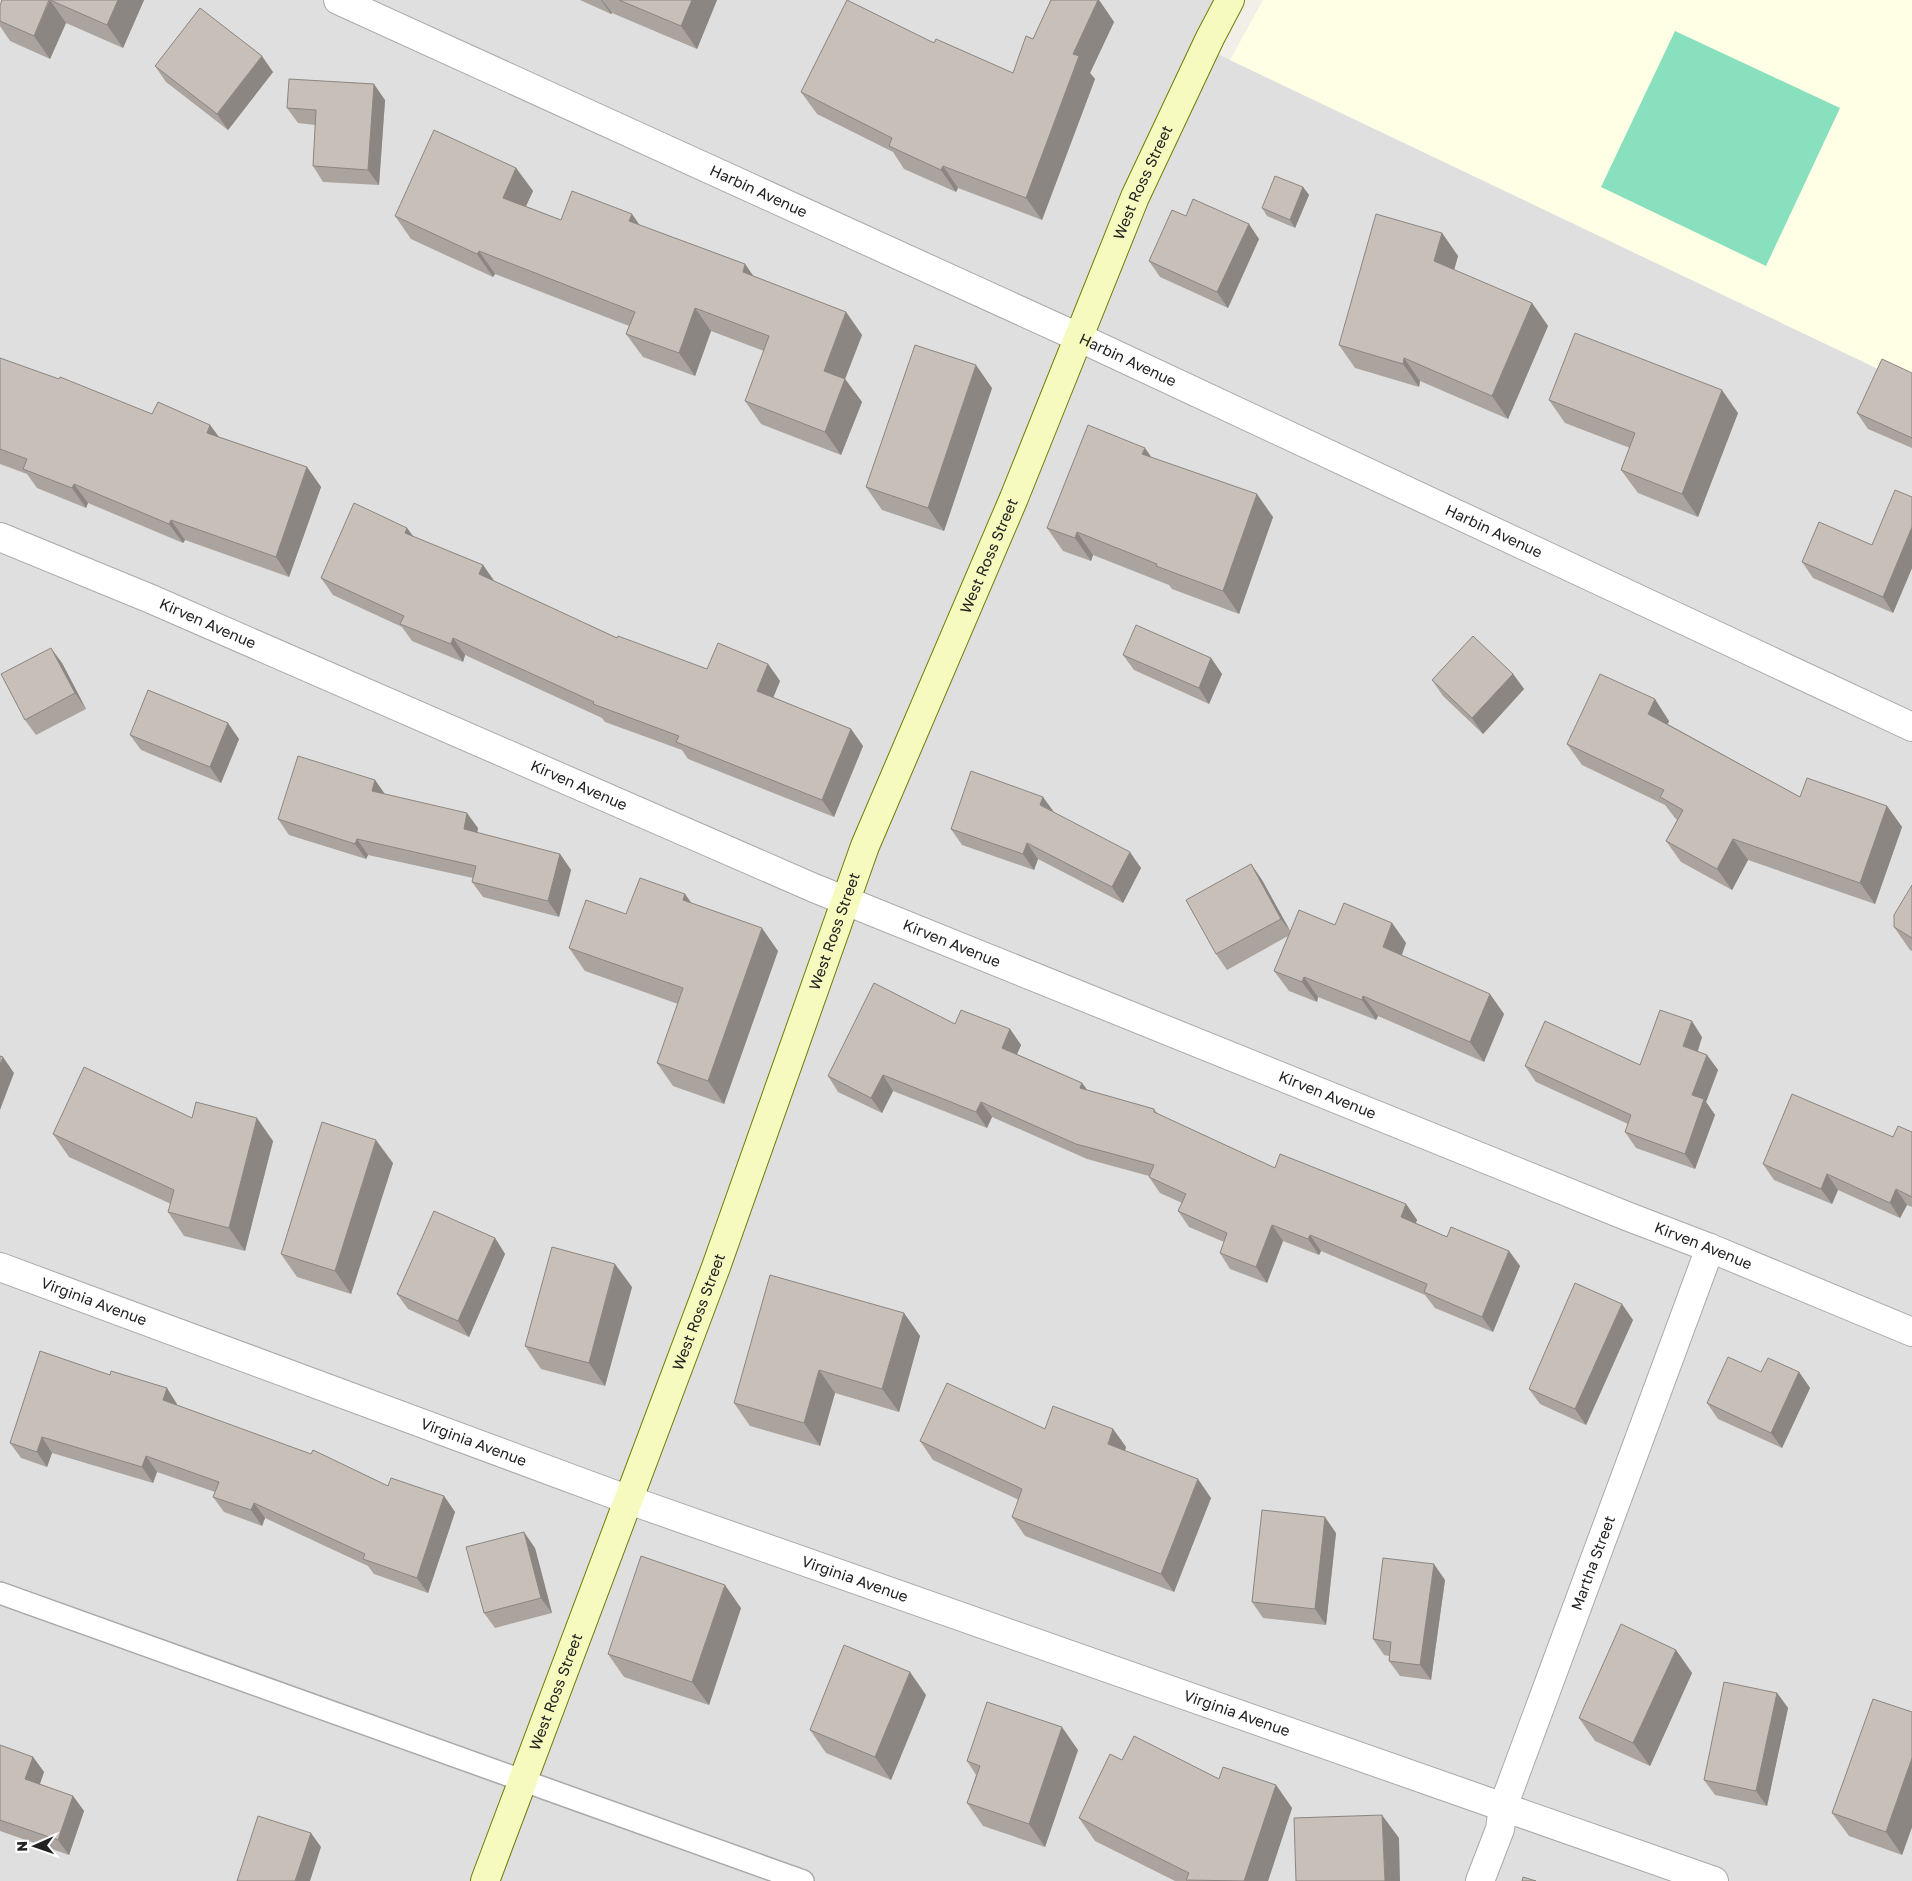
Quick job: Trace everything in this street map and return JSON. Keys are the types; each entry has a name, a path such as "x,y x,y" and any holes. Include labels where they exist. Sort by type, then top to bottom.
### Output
{"street":[{"name":"Harbin Avenue","path":"338,0 1078,337 1912,727"},
{"name":"West Ross Street","path":"485,1881 716,1267 865,846 1014,498 1135,198 1210,38 1230,0"},
{"name":"Kirven Avenue","path":"0,537 151,599 814,888 1610,1210 1710,1248 1912,1332"},
{"name":"Martha Street","path":"1480,1881 1500,1829 1503,1807 1710,1248"},
{"name":"Virginia Avenue","path":"0,1267 628,1500 1714,1881"}],"lane":[{"path":"0,1593 803,1881"}],"shaded area":[{"path":"0,0 1214,0 1192,42 1912,385 1912,1881 0,1881"},
{"path":"1263,0 1912,0 1912,385 1230,60"}],"green space":[{"path":"1675,31 1840,108 1766,266 1601,187"}],"building":[{"path":"2,0 49,0 34,36 0,21"},
{"path":"50,0 118,0 107,25"},
{"path":"619,0 692,0 681,26"},
{"path":"847,0 934,43 936,39 1013,73 1026,36 1033,39 1051,0 1098,0 1073,54 1079,56 1026,198 943,166 941,170 889,146 892,138 801,92"},
{"path":"200,8 262,56 217,114 155,66"},
{"path":"289,79 374,84 368,170 313,166 316,110 287,108"},
{"path":"434,130 516,168 503,198 561,220 572,191 632,214 629,221 745,264 743,272 846,312 824,371 845,379 825,432 745,401 769,336 695,308 679,353 626,334 635,312 479,251 477,254 395,216"},
{"path":"1275,176 1303,187 1290,220 1262,208"},
{"path":"1193,199 1249,224 1217,292 1149,261 1172,210 1186,216"},
{"path":"1376,214 1442,233 1434,261 1532,303 1492,396 1404,358 1403,364 1339,345"},
{"path":"1575,333 1722,390 1682,494 1621,470 1635,433 1549,400"},
{"path":"915,345 976,365 928,508 866,487"},
{"path":"0,358 59,379 60,377 152,414 158,402 210,425 207,433 307,467 276,557 171,520 169,524 74,484 72,488 23,469 27,459 0,449"},
{"path":"1882,359 1912,373 1912,438 1857,413"},
{"path":"1088,425 1145,448 1142,454 1257,494 1223,591 1156,566 1157,564 1077,532 1075,538 1047,528"},
{"path":"1895,490 1912,497 1912,527 1883,597 1802,562 1819,522 1872,545"},
{"path":"354,503 407,528 405,533 483,565 479,574 617,638 618,636 707,669 718,643 768,664 757,691 851,729 822,800 676,742 679,736 593,704 594,702 453,638 451,644 400,624 404,616 321,578"},
{"path":"1136,625 1211,658 1199,688 1123,655"},
{"path":"1473,636 1513,674 1472,718 1432,680"},
{"path":"51,648 75,693 25,720 1,674"},
{"path":"1600,674 1655,699 1648,714 1800,797 1807,778 1887,806 1860,883 1733,839 1717,869 1666,841 1683,810 1660,797 1664,790 1567,744"},
{"path":"148,690 228,723 210,767 130,735"},
{"path":"298,756 375,780 372,791 467,813 464,829 560,854 548,901 472,882 476,866 357,839 355,844 278,819"},
{"path":"971,771 1043,797 1040,805 1130,852 1112,887 1027,843 1023,854 951,829"},
{"path":"1251,864 1281,919 1216,954 1186,900"},
{"path":"640,878 685,894 683,900 762,928 708,1081 657,1063 683,988 569,948 586,900 626,914"},
{"path":"1912,885 1912,938 1894,927 1894,915"},
{"path":"1344,903 1392,923 1383,947 1490,994 1470,1042 1363,996 1362,1000 1304,977 1302,982 1274,971 1299,910 1335,925"},
{"path":"874,983 955,1024 961,1010 1010,1029 1002,1048 1082,1083 1080,1088 1154,1109 1154,1112 1275,1168 1280,1154 1406,1204 1401,1217 1447,1237 1451,1227 1509,1251 1482,1317 1424,1292 1427,1284 1310,1235 1308,1239 1272,1225 1256,1267 1220,1253 1227,1233 1178,1211 1186,1194 1149,1177 1154,1165 1076,1144 981,1102 976,1112 883,1075 871,1098 828,1076"},
{"path":"1660,1010 1692,1021 1683,1046 1707,1055 1692,1095 1704,1099 1685,1154 1625,1132 1631,1115 1525,1066 1545,1021 1640,1065"},
{"path":"84,1067 192,1118 196,1102 257,1118 229,1228 168,1212 174,1190 53,1134"},
{"path":"1792,1094 1893,1137 1898,1126 1912,1132 1912,1197 1896,1189 1890,1203 1827,1174 1821,1189 1763,1164"},
{"path":"322,1122 376,1140 335,1271 281,1254"},
{"path":"434,1211 495,1238 458,1321 397,1294"},
{"path":"552,1247 615,1264 589,1363 525,1346"},
{"path":"770,1275 904,1313 882,1389 819,1370 804,1423 734,1403"},
{"path":"1575,1283 1622,1304 1575,1409 1529,1389"},
{"path":"40,1351 110,1375 111,1371 167,1388 163,1400 311,1454 313,1450 388,1486 391,1478 444,1496 417,1578 363,1559 365,1554 254,1503 251,1510 213,1497 219,1482 146,1456 142,1467 42,1437 37,1452 10,1443"},
{"path":"1728,1357 1761,1372 1768,1358 1799,1372 1771,1433 1707,1403"},
{"path":"947,1383 1045,1429 1053,1406 1113,1429 1108,1444 1198,1479 1161,1574 1012,1517 1022,1489 920,1441"},
{"path":"1262,1510 1325,1517 1315,1609 1252,1602"},
{"path":"524,1532 541,1598 484,1613 466,1547"},
{"path":"641,1556 725,1585 692,1682 608,1654"},
{"path":"1383,1558 1434,1564 1420,1665 1389,1661 1391,1642 1373,1639"},
{"path":"1621,1624 1676,1650 1633,1743 1579,1718"},
{"path":"844,1645 910,1672 875,1757 810,1730"},
{"path":"1724,1682 1777,1693 1756,1791 1704,1780"},
{"path":"1873,1699 1912,1712 1912,1758 1886,1832 1832,1813"},
{"path":"987,1702 1062,1727 1029,1824 967,1803 980,1766 967,1761"},
{"path":"1134,1736 1219,1779 1223,1767 1276,1785 1244,1881 1186,1880 1189,1873 1079,1818 1110,1754 1122,1760"},
{"path":"0,1745 33,1757 25,1779 73,1796 58,1840 0,1820"},
{"path":"1382,1815 1385,1881 1296,1881 1294,1818"},
{"path":"258,1816 311,1833 295,1881 237,1881"},
{"path":"1523,1877 1536,1881 1522,1881"}]}
